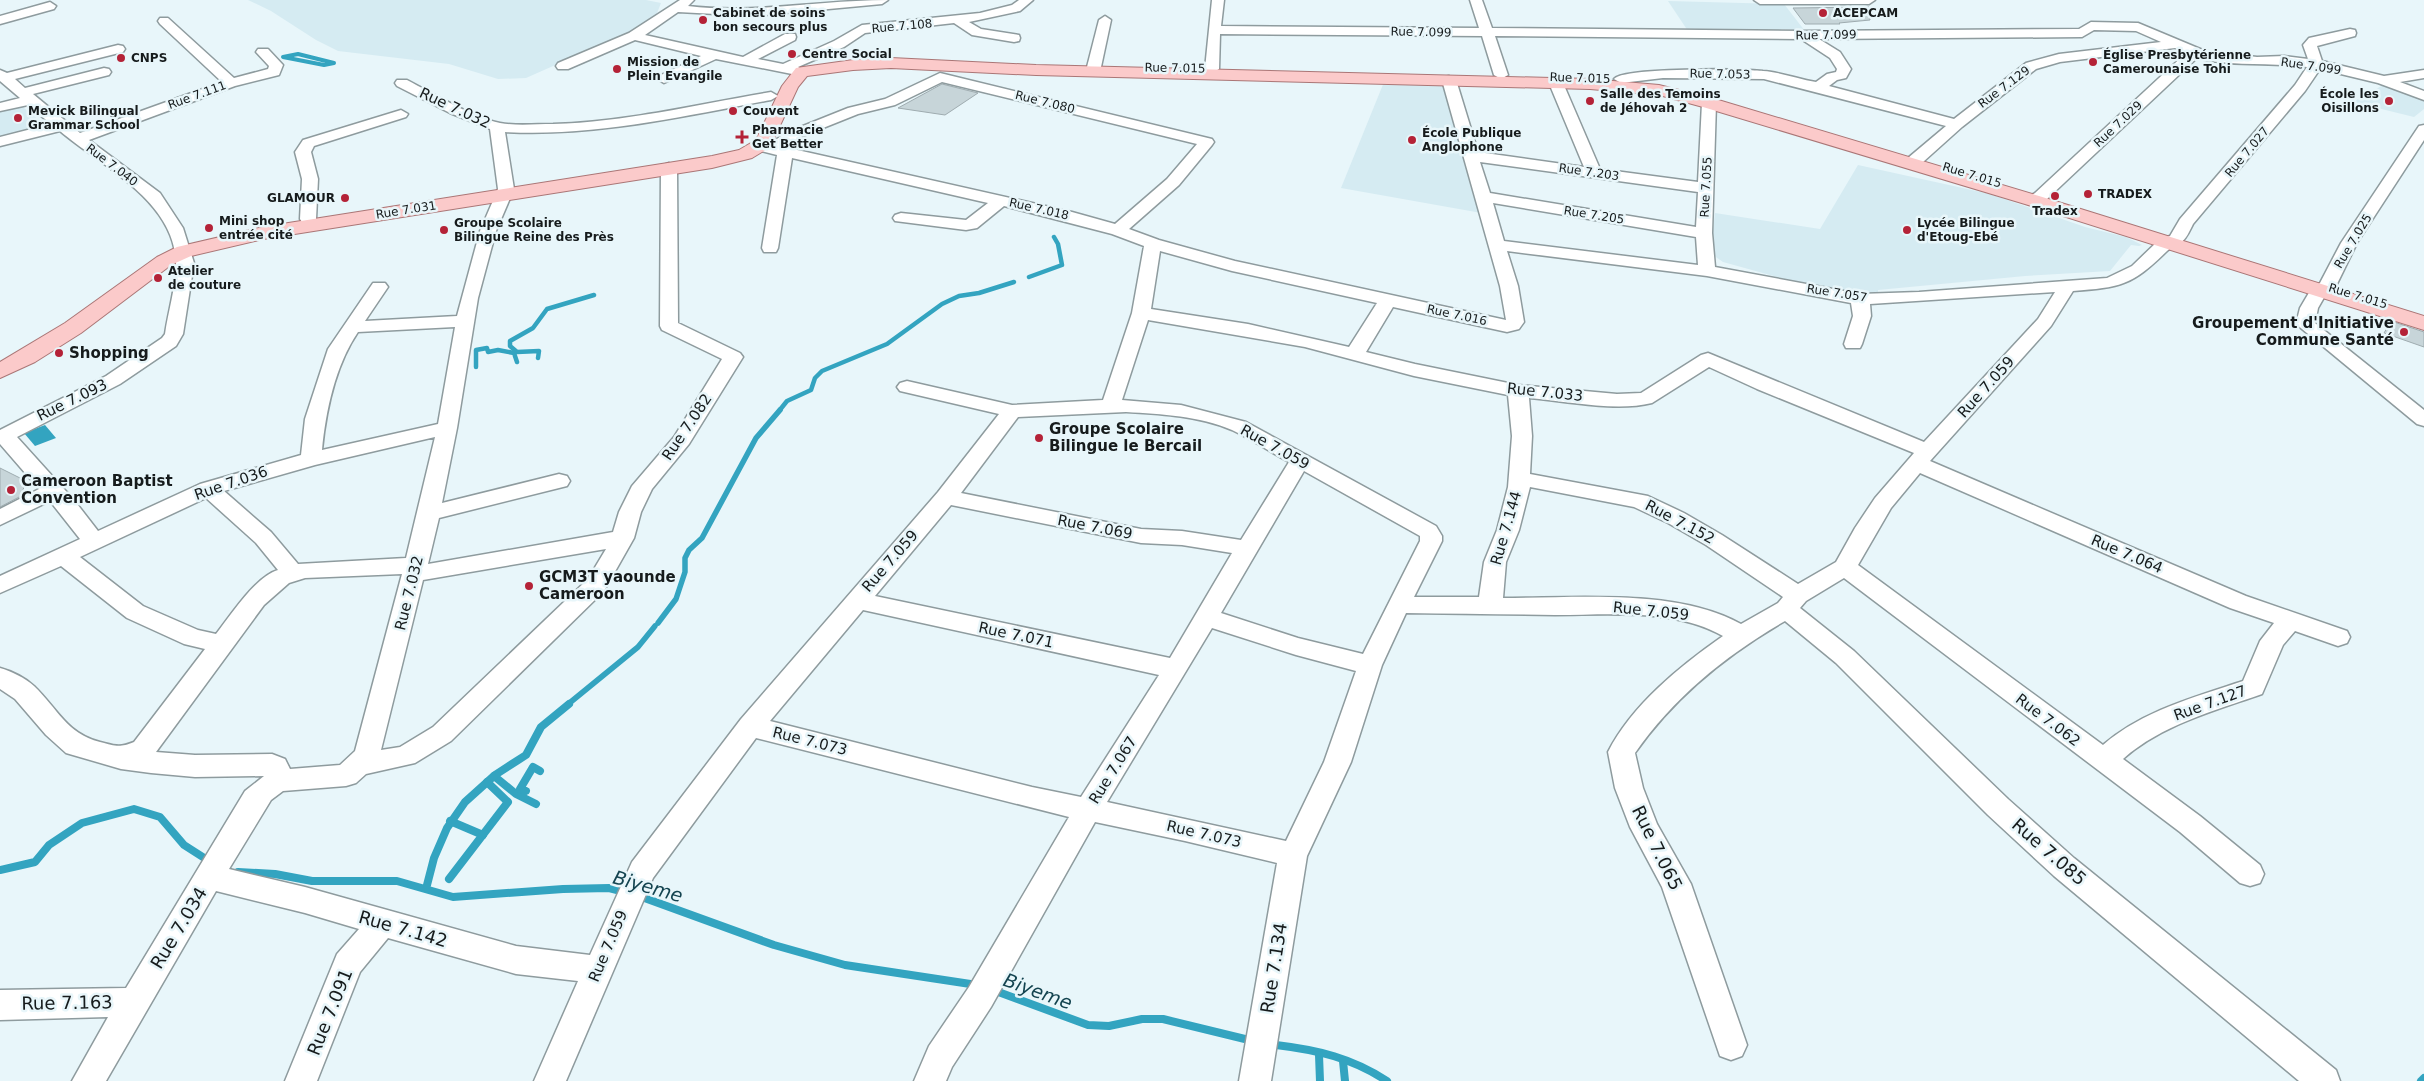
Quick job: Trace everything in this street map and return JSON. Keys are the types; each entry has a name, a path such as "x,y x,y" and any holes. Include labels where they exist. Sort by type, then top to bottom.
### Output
{"main road":[{"name":"Rue 7.015","path":"792,70 838,63 886,59 1094,67 1501,75 1621,79 1660,84 1695,93 2037,198 2424,323"},
{"name":"Rue 7.015","path":"792,70 891,64 1036,70 1556,83 1641,87 1710,103 1914,161"},
{"name":"Rue 7.031","path":"0,371 27,357 73,328 183,248 704,159 737,150 749,145 758,135 771,96 792,70"},
{"path":"772,149 771,130 790,86 792,70"},
{"name":"Rue 7.031","path":"0,364 31,347 151,261 183,248 227,234 308,219 712,162 772,149"},
{"name":"Rue 7.015","path":"2323,289 2424,316"}],"street":[{"path":"563,66 634,36 689,0"},
{"name":"Rue 7.108","path":"792,70 839,44 870,12 959,20 1008,11 1020,6 1027,0"},
{"path":"1212,69 1218,0"},
{"path":"1476,0 1501,75"},
{"path":"1760,0 1869,0"},
{"path":"0,20 50,6"},
{"path":"677,8 698,11 743,12 870,12"},
{"path":"959,20 977,32 1014,38"},
{"path":"1094,67 1105,20"},
{"name":"Rue 7.111","path":"78,139 231,83 164,21"},
{"name":"Rue 7.099","path":"1214,30 1804,35 2082,33 2092,26 2138,27 2202,55 2257,61 2284,60 2316,64 2383,80 2424,96"},
{"path":"2316,64 2310,45 2314,41 2350,33"},
{"path":"1804,35 1835,54 1844,69 1841,75 1832,77 1818,87"},
{"path":"634,36 714,55 792,70"},
{"path":"745,61 790,37"},
{"name":"Rue 7.129","path":"1914,161 2023,71 2043,61 2176,44"},
{"path":"2,76 118,49"},
{"path":"231,83 274,72 276,65 263,52"},
{"name":"Rue 7.029","path":"2037,198 2195,52"},
{"path":"664,79 714,55"},
{"name":"Rue 7.027","path":"2171,241 2300,88 2316,64"},
{"path":"0,107 104,72"},
{"name":"Rue 7.053","path":"1621,79 1663,74 1750,74 1782,78 1957,124"},
{"path":"2383,80 2424,74"},
{"name":"Rue 7.040","path":"2,76 78,139 154,196 162,206 183,248"},
{"name":"Rue 7.080","path":"772,149 793,135 853,111 890,102 940,77 1207,142 1173,182 1118,230"},
{"name":"Rue 7.016","path":"1152,244 1232,266 1507,326 1512,325 1514,322 1509,286 1449,80"},
{"name":"Rue 7.032","path":"359,766 367,755 416,570 447,428 464,321 488,231 504,192 497,127 455,110 402,83"},
{"path":"1556,83 1594,173"},
{"path":"497,127 529,129 594,124 771,96"},
{"name":"Rue 7.055","path":"1707,270 1704,232 1710,103"},
{"path":"308,219 310,179 304,152 308,143 401,114"},
{"path":"0,142 62,126"},
{"name":"Rue 7.025","path":"2424,129 2349,243 2305,317 2305,324 2308,328 2379,382 2424,420"},
{"path":"770,248 772,149"},
{"name":"Rue 7.018","path":"772,149 1072,217 1118,230 1152,244"},
{"name":"Rue 7.203","path":"1472,156 1706,188"},
{"name":"Rue 7.082","path":"623,538 630,512 643,486 682,440 733,357 669,326 669,168"},
{"name":"Rue 7.205","path":"1484,197 1704,232"},
{"path":"901,218 966,226 972,224 1001,201"},
{"name":"Rue 7.057","path":"1496,246 1707,270 1860,298 1919,297 2068,284 2108,283 2122,279 2138,270 2171,241"},
{"path":"1111,404 1141,313 1152,244"},
{"name":"Rue 7.093","path":"52,491 6,438 8,433 113,380 169,342 174,334 185,262 183,248"},
{"name":"Rue 7.059","path":"1845,567 1866,528 1883,503 2045,322 2068,284"},
{"path":"311,459 318,411 337,349 379,287"},
{"path":"1853,344 1862,316 1860,298"},
{"path":"1354,355 1388,300"},
{"name":"Rue 7.033","path":"1141,313 1240,328 1307,342 1414,370 1518,391 1638,400 1654,394 1708,359 1922,458"},
{"path":"351,327 464,321"},
{"path":"907,387 1012,411"},
{"name":"Rue 7.144","path":"1490,606 1495,562 1516,503 1522,436 1518,391"},
{"name":"Rue 7.059","path":"550,1081 642,871 750,726 946,497 1012,411 1111,404 1172,408 1219,419 1239,426 1428,531 1431,541 1398,605 1628,607 1672,610 1718,622 1741,635"},
{"name":"Rue 7.036","path":"0,585 208,489 311,459 447,428"},
{"name":"Rue 7.064","path":"1922,458 2238,602 2338,637"},
{"name":"Rue 7.067","path":"930,1081 940,1057 985,988 1088,809 1176,669 1246,548 1300,461"},
{"name":"Rue 7.152","path":"1518,478 1640,501 1676,518 1714,540 1792,602"},
{"path":"429,512 559,482"},
{"path":"208,489 258,530 278,552 292,572"},
{"path":"0,518 52,491 66,505 94,542"},
{"name":"Rue 7.069","path":"946,497 1141,536 1182,538 1246,548"},
{"path":"121,758 143,750 256,599 280,576 292,572 416,570 623,538"},
{"path":"0,677 24,692 55,728 76,746 121,758 195,766 272,765 276,767 278,781 346,775 359,766 406,756 442,734 596,585 623,538"},
{"path":"64,556 135,612 193,638 221,644"},
{"path":"1741,635 1845,567"},
{"name":"Rue 7.062","path":"1845,567 2190,824 2250,874"},
{"name":"Rue 7.071","path":"857,600 1176,669"},
{"name":"Rue 7.085","path":"1792,602 1845,657 1998,807 2064,867 2324,1081"},
{"path":"1293,855 1325,791 1362,696 1370,665 1398,605"},
{"path":"1206,617 1296,646 1370,665"},
{"name":"Rue 7.127","path":"2103,761 2130,737 2179,713 2253,687 2272,641 2290,621"},
{"name":"Rue 7.065","path":"1731,1045 1676,884 1644,828 1629,788 1621,752 1640,723 1658,704 1717,652 1741,635"},
{"name":"Rue 7.073","path":"750,726 1032,798 1293,855"},
{"name":"Rue 7.034","path":"88,1081 255,799 261,792 278,781"},
{"name":"Rue 7.134","path":"1255,1081 1293,855"},
{"name":"Rue 7.142","path":"210,877 305,900 516,960 598,970"},
{"name":"Rue 7.091","path":"301,1081 348,964 382,923"},
{"name":"Rue 7.163","path":"0,1005 135,1002"}],"shaded area":[{"path":"248,0 646,0 661,3 655,18 622,40 614,39 526,78 498,79 449,64 338,51 316,40 271,11"},
{"path":"1668,1 1784,4 1805,31 1781,29 1783,33 1688,31"},
{"name":"École Publique Anglophone","path":"1384,82 1442,83 1487,214 1341,188"},
{"name":"École les Oisillons","path":"2385,84 2424,100 2424,109 2414,117 2353,102"},
{"name":"Mevick Bilingual Grammar School","path":"19,104 49,128 0,141 0,108"},
{"name":"Lycée Bilingue d'Etoug-Ebé","path":"1858,165 1990,194 2085,227 2126,237 2142,245 2131,245 2110,271 2025,276 1878,290 1878,293 1821,289 1723,262 1710,253 1715,213 1820,229"}],"water":[{"path":"45,425 56,438 35,446 24,433"}],"building":[{"name":"ACEPCAM","path":"1869,7 1870,20 1840,24 1805,24 1793,8"},
{"path":"942,84 978,93 945,115 898,108"},
{"name":"Groupement d'Initiative Commune Santé","path":"2391,321 2424,332 2424,347 2384,333"},
{"name":"Cameroon Baptist Convention","path":"0,468 26,481 21,496 0,507"}],"waterway":[{"path":"298,54 334,63 324,65 283,57 298,54"},
{"path":"1029,277 1062,265 1058,244 1054,237"},
{"path":"779,411 787,401 811,390 815,378 822,371 887,344 942,304 959,296 979,293 1014,282"},
{"path":"538,358 539,351 517,352 510,346 510,341 533,328 547,309 594,295"},
{"path":"476,367 476,350 487,348 488,352 498,350 514,353 517,362"},
{"path":"658,623 676,599 685,572 685,558 689,550 702,538 756,438 780,410"},
{"path":"567,705 638,647 655,626"},
{"path":"487,782 526,755 541,727 569,704"},
{"path":"526,791 520,789 533,767 540,771"},
{"path":"494,776 516,794 536,804"},
{"path":"451,822 465,802 487,782"},
{"path":"483,835 508,802 487,782"},
{"name":"Biyeme","path":"0,870 35,862 49,845 82,823 134,809 160,817 184,845 209,861"},
{"path":"427,885 434,858 451,822"},
{"path":"451,822 483,835"},
{"path":"449,879 483,835"},
{"name":"Biyeme","path":"238,872 275,874 312,881 397,881 453,897 563,889 609,888 625,892"},
{"name":"Biyeme","path":"639,896 774,945 845,965 977,985"},
{"name":"Biyeme","path":"993,990 1088,1025 1109,1026 1142,1019 1163,1019 1249,1040"},
{"name":"Biyeme","path":"1276,1045 1334,1056 1361,1066 1387,1081"},
{"path":"1319,1055 1320,1081"},
{"path":"1343,1061 1345,1081"},
{"name":"Biyeme","path":"2421,1081 2424,1078"}],"place":[{"name":"ACEPCAM","path":"1823,13"},
{"name":"Cabinet de soins bon secours plus","path":"703,20"},
{"name":"Centre Social","path":"792,54"},
{"name":"CNPS","path":"121,58"},
{"name":"Église Presbytérienne Camerounaise Tohi","path":"2093,62"},
{"name":"Mission de Plein Evangile","path":"617,69"},
{"name":"Salle des Temoins de Jéhovah 2","path":"1590,101"},
{"name":"École les Oisillons","path":"2389,101"},
{"name":"Couvent","path":"733,111"},
{"name":"Mevick Bilingual Grammar School","path":"18,118"},
{"name":"Pharmacie Get Better","path":"742,137"},
{"name":"École Publique Anglophone","path":"1412,140"},
{"name":"TRADEX","path":"2088,194"},
{"name":"Tradex","path":"2055,196"},
{"name":"GLAMOUR","path":"345,198"},
{"name":"Mini shop entrée cité","path":"209,228"},
{"name":"Groupe Scolaire Bilingue Reine des Près","path":"444,230"},
{"name":"Lycée Bilingue d'Etoug-Ebé","path":"1907,230"},
{"name":"Atelier de couture","path":"158,278"},
{"name":"Groupement d'Initiative Commune Santé","path":"2404,332"},
{"name":"Shopping","path":"59,353"},
{"name":"Groupe Scolaire Bilingue le Bercail","path":"1039,438"},
{"name":"Cameroon Baptist Convention","path":"11,490"},
{"name":"GCM3T yaounde Cameroon","path":"529,586"}]}
